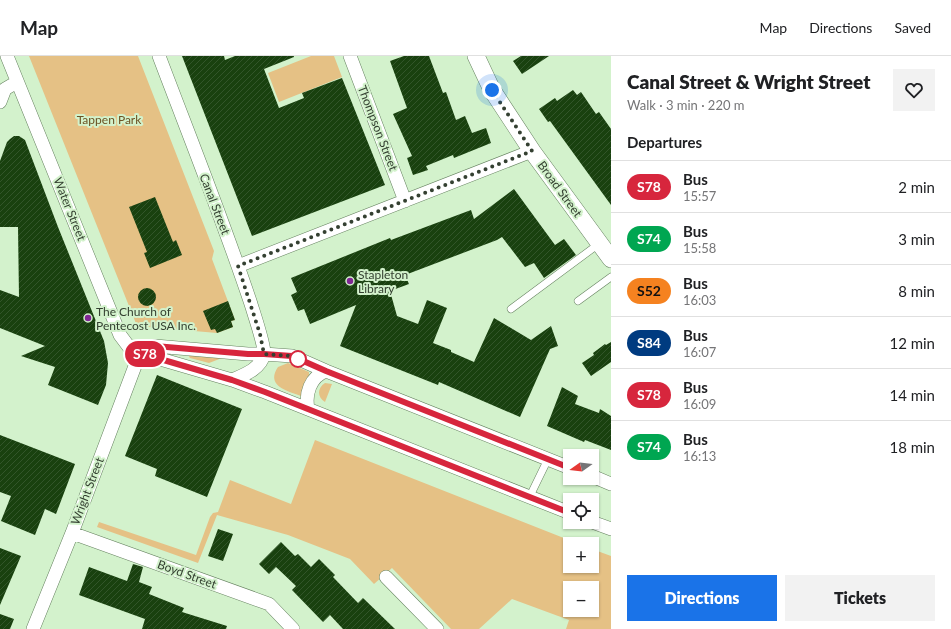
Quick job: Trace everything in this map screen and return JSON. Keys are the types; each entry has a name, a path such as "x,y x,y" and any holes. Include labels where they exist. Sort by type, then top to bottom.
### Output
{"street":[{"name":"Water Street","path":"6,56 120,335 129,347 143,354"},
{"name":"Canal Street","path":"159,56 238,266 260,334 264,354"},
{"name":"Thompson Street","path":"350,56 405,201"},
{"name":"Broad Street","path":"476,56 492,90 532,151 611,259"},
{"path":"0,102 5,89 17,82"},
{"path":"238,266 532,151"},
{"path":"143,354 155,346 248,354 292,356 326,371 563,465"},
{"path":"143,354 232,380 563,510"},
{"name":"Wright Street","path":"33,629 72,532 135,366 143,354"},
{"path":"232,380 252,371 260,363 264,354"},
{"path":"308,409 307,397 313,381 319,374 326,371"},
{"path":"599,479 611,484"},
{"path":"599,525 611,529"},
{"name":"Boyd Street","path":"72,532 269,604 293,629"},
{"path":"386,578 437,629"}],"lane":[{"path":"511,309 600,243"},
{"path":"578,301 611,277"},
{"path":"530,498 548,459"}],"green space":[{"name":"Tappen Park","path":"29,56 138,56 214,251 212,259 235,320 231,321 233,327 217,333 137,326"},
{"path":"311,56 334,56 342,77 279,102 268,73"},
{"path":"188,355 222,358 209,363 190,358"},
{"path":"288,363 309,372 301,396 280,387 274,379 278,367"},
{"path":"325,383 332,384 325,402 320,398 319,390"},
{"path":"315,440 563,538 563,573 599,573 599,552 611,556 611,629 566,629 569,620 512,599 479,629 451,629 392,568 374,584 350,559 288,535 217,515 198,563 97,527 99,522 196,555 210,517 213,513 218,512 230,480 291,504"}],"building":[{"path":"182,56 224,56 225,60 235,56 294,56 264,69 279,108 304,98 302,93 342,78 385,185 252,236"},
{"path":"404,56 429,56 443,93 446,92 456,120 465,116 472,133 486,128 491,143 454,158 453,155 426,166 428,170 413,175 407,158 412,156 393,114 407,108 390,61"},
{"path":"521,56 549,56 522,74 513,61"},
{"path":"573,90 577,95 581,92 596,114 599,112 611,129 611,205 550,121 548,122 539,109 555,98 557,101"},
{"path":"14,136 19,136 25,140 104,341 108,363 106,385 98,405 48,385 55,367 21,356 45,346 0,328 0,290 19,297 18,227 0,227 0,161 7,142"},
{"path":"514,189 555,245 564,239 576,255 544,278 534,263 525,267 502,237 405,275 409,284 390,291 397,316 418,324 427,300 447,308 433,343 451,350 451,352 474,362 494,318 531,340 551,326 558,346 550,349 520,417 439,382 438,385 340,346 356,305 310,324 304,309 298,311 291,295 297,292 291,278 390,238 391,240 471,210 474,219"},
{"path":"155,197 173,242 176,240 182,255 150,268 144,253 147,252 129,207"},
{"path":"147,288 153,291 156,297 153,303 147,306 141,303 138,297 141,291"},
{"path":"228,301 235,320 231,321 233,327 217,333 215,329 211,330 203,311"},
{"path":"611,342 611,362 591,376 582,363 594,355 593,353 605,344 606,345"},
{"path":"157,375 242,409 207,497 155,476 157,469 125,456"},
{"path":"562,387 578,396 575,404 599,413 600,409 611,416 611,450 585,440 584,442 547,426"},
{"path":"0,435 75,464 56,514 45,509 35,535 1,521 11,496 0,492"},
{"path":"218,529 233,534 223,561 208,556"},
{"path":"281,542 295,556 298,554 311,567 319,559 335,575 333,577 358,603 363,598 395,629 343,629 330,615 323,622 292,590 296,586 276,567 269,574 259,564"},
{"path":"0,548 21,556 0,605"},
{"path":"133,564 143,567 139,582 152,587 149,594 184,608 182,612 227,626 226,629 142,629 145,619 79,595 89,567 127,581"},
{"path":"0,614 14,619 10,629 0,629"}],"bus line":[{"name":"S78","path":"563,465 326,371 292,356 248,354 155,346 143,354 232,380 265,392 563,510"}],"place":[{"name":"Stapleton Library","path":"350,281"},
{"name":"The Church of Pentecost USA Inc.","path":"88,318"}],"route":[{"path":"298,359 303,361 292,356 264,354 260,334 238,266 532,151 492,90"}]}
